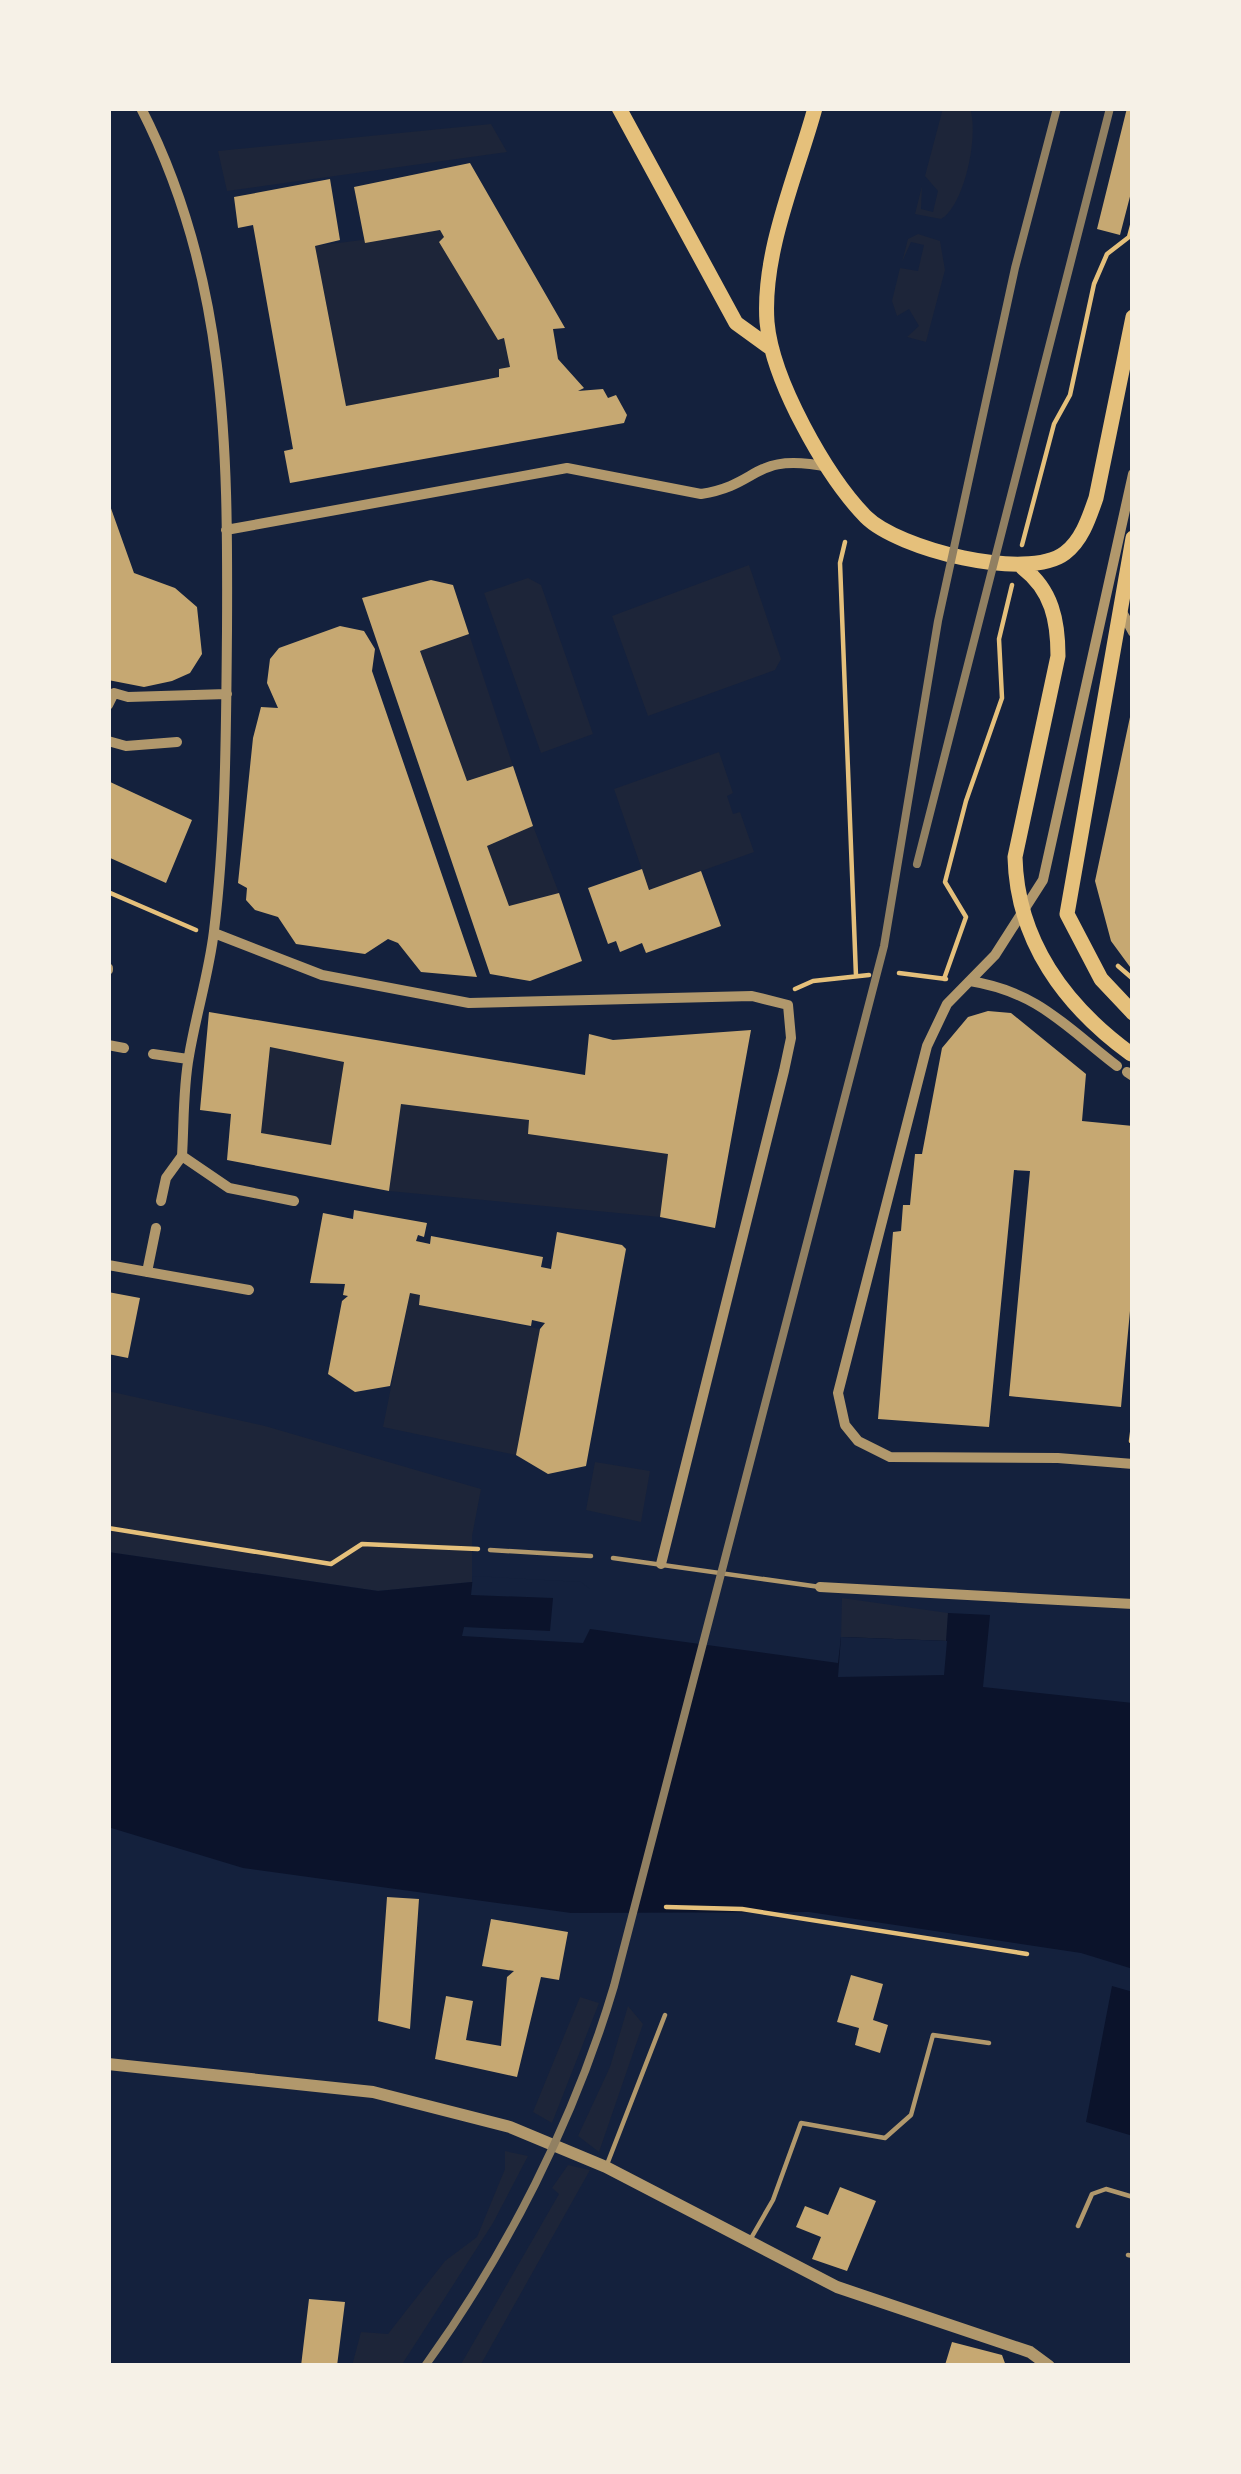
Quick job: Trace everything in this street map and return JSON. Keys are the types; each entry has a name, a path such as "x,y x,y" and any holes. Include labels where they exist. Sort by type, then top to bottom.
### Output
{"main road":[{"path":"619,108 736,322 772,349"},
{"path":"815,108 774,254 767,321 781,378 829,467 869,520 893,535 1023,568 1046,592 1058,626 1058,656 1016,856 1024,914 1055,986 1093,1026 1131,1054"},
{"path":"1023,568 1064,554 1086,526 1133,317"},
{"path":"1133,538 1066,914 1101,979 1133,1013"}],"street":[{"path":"141,108 176,184 207,283 224,402 227,694 182,1156 166,1178 161,1201"},
{"path":"226,530 567,469 701,494 718,491 770,463 829,467"},
{"path":"1133,474 1108,570 1050,858 1024,914 947,1004 912,1088 838,1393 845,1425 858,1441 890,1457 1058,1457 1133,1464"},
{"path":"1121,609 1133,632"},
{"path":"108,705 114,693 128,698 227,694"},
{"path":"108,741 126,746 177,742"},
{"path":"207,932 322,975 469,1003 752,996 788,1005 790,1038 784,1071 661,1564"},
{"path":"970,981 1012,988 1037,1000 1126,1072"},
{"path":"108,1045 124,1048"},
{"path":"153,1054 188,1059"},
{"path":"182,1156 230,1189 295,1201"},
{"path":"147,1272 156,1228"},
{"path":"108,1265 249,1290"},
{"path":"820,1587 1133,1604"},
{"path":"108,2067 416,2099 515,2128 606,2167 837,2287 1030,2352 1049,2366"}],"lane":[{"path":"490,1550 591,1556"},
{"path":"613,1558 820,1587"},
{"path":"606,2167 665,2015"},
{"path":"750,2240 773,2200 801,2122 885,2138 911,2114 933,2035 989,2043"},
{"path":"1078,2226 1091,2194 1106,2189 1133,2197"}],"path":[{"path":"1027,522 1054,424 1070,395 1094,284 1108,254 1122,243 1133,222"},
{"path":"845,542 840,563 856,976"},
{"path":"898,973 944,979 966,917 946,882 1002,698 999,639"},
{"path":"108,892 207,932"},
{"path":"1117,965 1133,979"},
{"path":"788,1005 796,988 869,975"},
{"path":"1131,1441 1133,1426"},
{"path":"108,1528 331,1564 362,1544 490,1550"},
{"path":"666,1907 742,1909 1027,1954"}],"shaded area":[{"path":"943,108 970,108 973,134 963,185 941,219 915,214 922,186 921,209 933,212 938,191 925,176"},
{"path":"491,124 507,152 227,191 218,151"},
{"path":"440,230 444,237 439,242 498,339 504,338 510,367 499,369 499,377 346,406 315,246"},
{"path":"918,234 940,241 945,270 926,342 907,337 919,326 909,309 897,316 892,301 900,268 918,271 924,245 911,242 902,262 908,239"},
{"path":"749,565 781,659 775,670 648,716 612,616"},
{"path":"528,578 541,585 593,734 541,753 484,593"},
{"path":"469,634 513,766 467,781 420,651"},
{"path":"719,752 733,793 727,796 733,814 740,812 754,852 649,890 614,789"},
{"path":"533,826 559,893 509,906 487,846"},
{"path":"270,1047 344,1062 331,1145 261,1133"},
{"path":"401,1104 529,1120 528,1134 668,1154 660,1217 389,1191"},
{"path":"410,1293 420,1295 420,1305 540,1329 516,1455 383,1427"},
{"path":"108,1391 265,1426 481,1489 472,1536 472,1582 378,1591 108,1552"},
{"path":"595,1462 650,1471 641,1522 586,1510"},
{"path":"108,1552 378,1591 472,1582 590,1596 590,1629 838,1663 841,1637 946,1641 948,1613 990,1615 983,1687 1133,1703 1133,1969 1081,1953 809,1912 571,1913 243,1868 108,1827"},
{"path":"842,1598 948,1613 947,1641 841,1637"},
{"path":"1112,1986 1133,1992 1133,2136 1086,2122"},
{"path":"580,1997 599,2003 552,2123 533,2112"},
{"path":"628,2006 643,2024 599,2152 578,2136 610,2067"},
{"path":"505,2151 528,2156 493,2223 401,2366 352,2366 361,2332 388,2334 445,2261 477,2237 505,2169"},
{"path":"568,2165 590,2170 480,2366 460,2366 559,2194 552,2188"}],"pier":[{"path":"473,1576 581,1582 590,1589 590,1629 583,1643 462,1636 464,1627 550,1631 553,1598 471,1595"},
{"path":"841,1637 947,1641 944,1675 838,1677"}],"building":[{"path":"1127,108 1133,108 1133,185 1120,235 1097,229"},
{"path":"470,163 565,328 553,329 558,359 584,388 578,391 603,389 608,398 616,395 627,415 624,423 290,483 284,451 293,449 253,225 238,228 234,197 330,179 340,240 315,246 346,406 499,377 499,369 510,367 504,338 498,340 439,242 444,237 440,230 365,243 354,187"},
{"path":"108,500 134,573 175,588 197,607 202,654 190,673 172,681 144,687 108,680"},
{"path":"431,580 453,585 469,634 420,651 467,781 513,766 533,826 487,846 509,906 559,893 582,961 530,981 490,974 362,598"},
{"path":"340,626 364,631 375,649 372,671 477,977 421,972 398,943 388,939 365,954 296,944 278,917 255,910 246,900 247,888 238,883 253,738 261,707 278,708 267,683 270,659 279,648"},
{"path":"1133,703 1133,971 1111,941 1095,881"},
{"path":"108,781 192,820 166,883 108,857"},
{"path":"642,869 649,890 701,871 721,926 646,953 642,943 620,952 616,941 608,944 588,888"},
{"path":"988,1011 1011,1013 1086,1074 1082,1121 1133,1126 1133,1279 1121,1407 1009,1396 1030,1171 1014,1170 989,1427 878,1419 893,1232 901,1231 903,1205 910,1205 915,1154 922,1154 942,1048 968,1017"},
{"path":"209,1012 585,1075 589,1034 613,1040 751,1030 715,1228 660,1217 668,1154 528,1134 529,1120 401,1104 389,1191 227,1160 231,1114 200,1110","holes":["270,1047 344,1062 331,1145 261,1133"]},
{"path":"354,1210 427,1223 424,1237 418,1235 416,1241 430,1244 431,1236 543,1257 541,1267 551,1269 557,1232 626,1249 586,1466 548,1474 516,1455 545,1323 532,1320 531,1326 419,1305 420,1295 410,1293 390,1386 355,1392 328,1374 342,1301 348,1296 343,1295 345,1284 310,1283 323,1213 353,1219"},
{"path":"108,1292 140,1298 128,1358 108,1354"},
{"path":"387,1897 419,1899 410,2029 378,2021"},
{"path":"491,1919 568,1932 559,1980 541,1977 517,2077 435,2059 446,1996 473,2001 466,2040 501,2046 507,1977 514,1971 482,1966"},
{"path":"851,1975 883,1984 873,2020 888,2025 880,2053 855,2045 859,2028 837,2022"},
{"path":"840,2187 876,2201 847,2271 812,2259 821,2237 796,2227 805,2206 828,2215"},
{"path":"309,2299 345,2302 337,2366 301,2366"},
{"path":"952,2342 1002,2355 1006,2366 945,2365"}],"railway":[{"path":"425,2366 484,2278 535,2184 579,2086 614,1986 884,946 938,621 1015,268 1057,108"},
{"path":"917,864 1110,108"}]}
